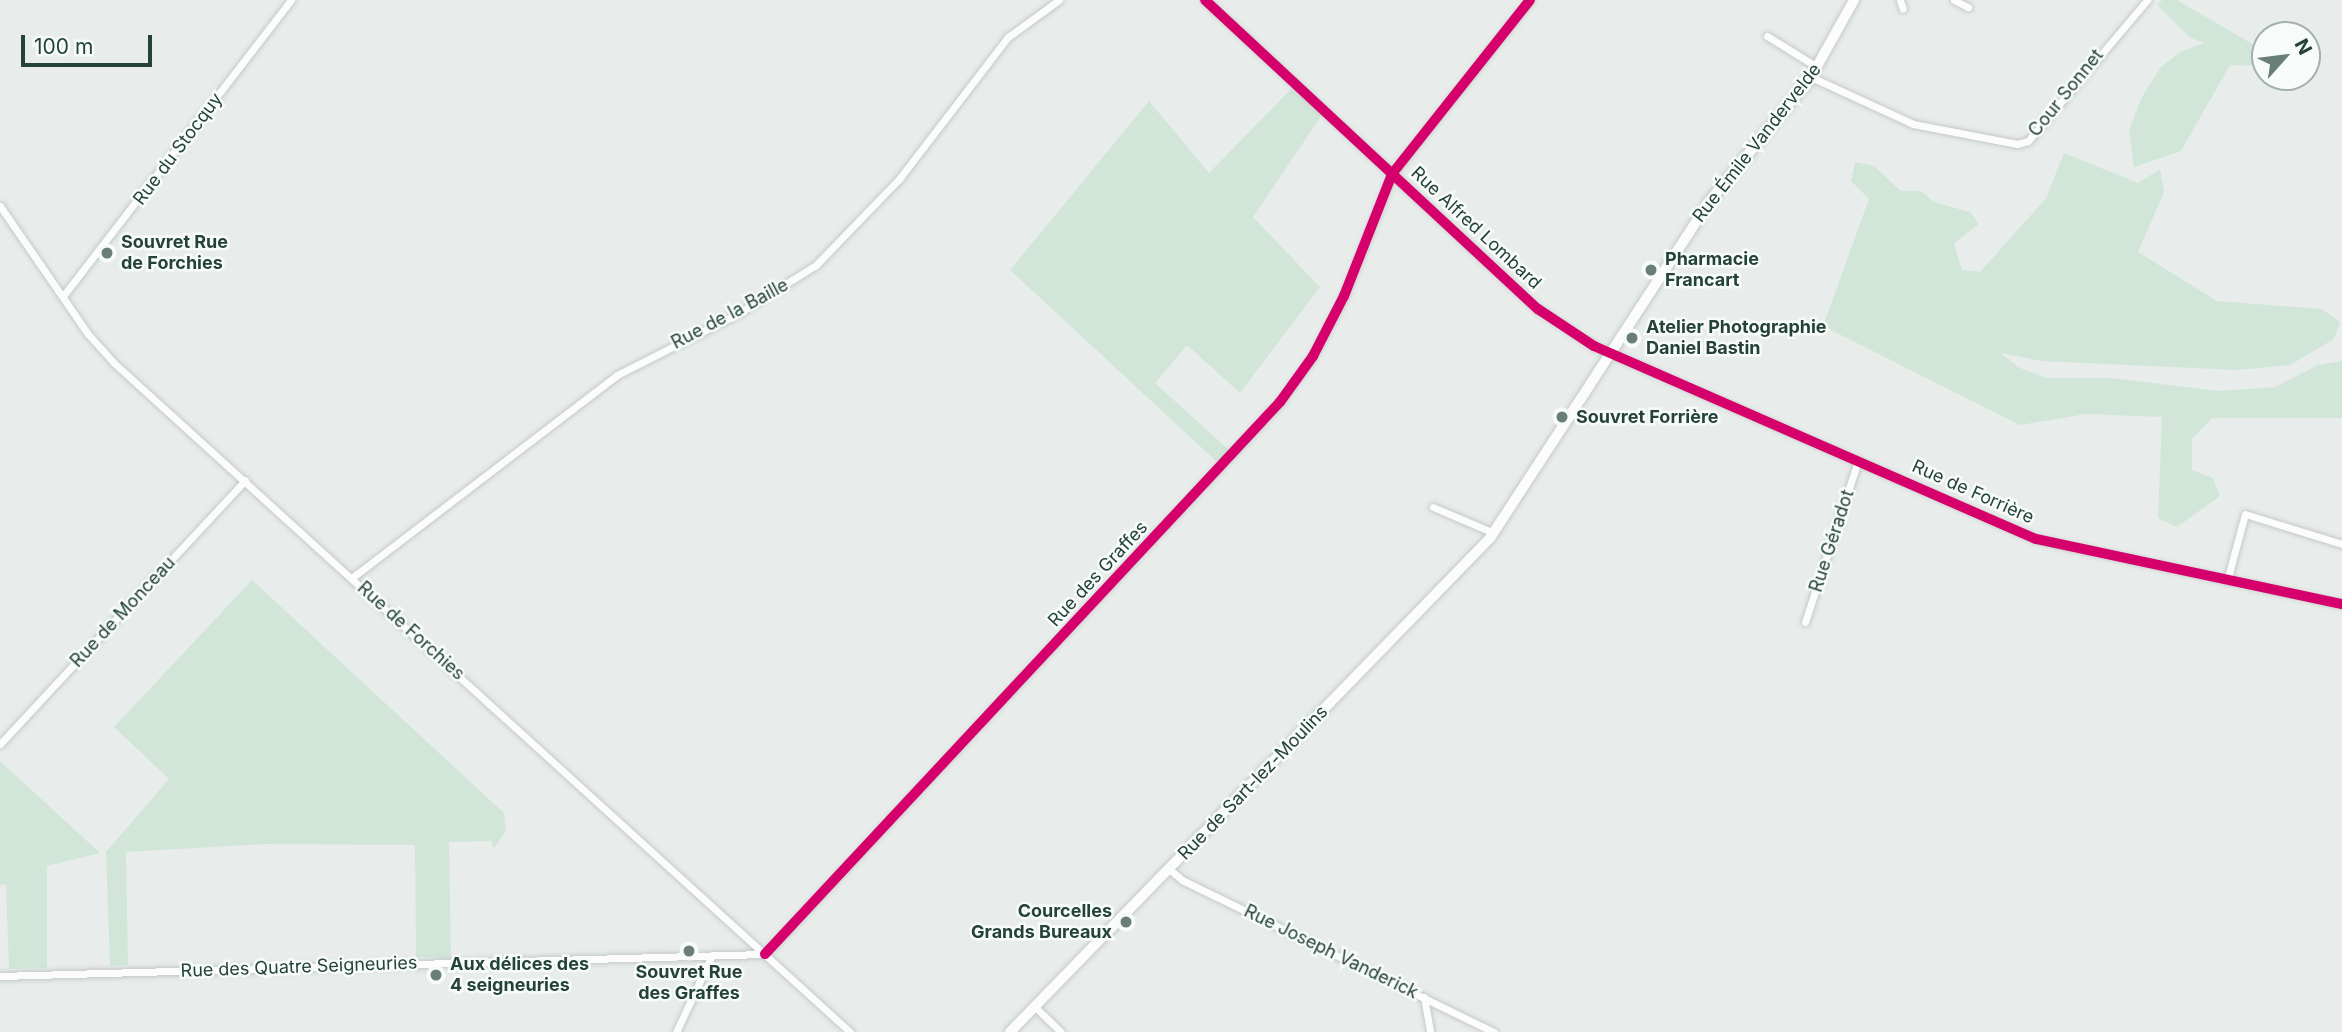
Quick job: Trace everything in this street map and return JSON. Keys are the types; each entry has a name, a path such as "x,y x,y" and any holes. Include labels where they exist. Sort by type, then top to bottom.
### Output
{"main road":[{"name":"Rue Émile Vandervelde","path":"1610,352 1711,199 1811,77 1854,0"},
{"name":"Rue de Sart-lez-Moulins","path":"1010,1032 1494,533 1610,352"}],"street":[{"name":"Rue du Stocquy","path":"63,296 291,0"},
{"name":"Rue de la Baille","path":"353,577 617,375 739,313 816,265 899,179 1008,37 1059,0"},
{"name":"Rue Alfred Lombard","path":"1205,0 1538,309 1610,352"},
{"name":"Rue des Graffes","path":"765,954 1280,402 1313,356 1344,296 1392,174 1530,0"},
{"path":"1900,0 1903,9"},
{"path":"1954,0 1968,7"},
{"name":"Cour Sonnet","path":"1811,77 1913,124 2017,144 2028,141 2147,0"},
{"path":"1767,36 1817,66"},
{"name":"Rue de Forchies","path":"0,206 114,363 353,577 850,1032"},
{"name":"Rue de Forrière","path":"1610,352 2036,539 2342,604"},
{"name":"Rue Géradot","path":"1805,622 1858,461"},
{"name":"Rue de Monceau","path":"0,744 245,480"},
{"path":"1433,507 1494,533"},
{"path":"2227,581 2245,514 2342,544"},
{"name":"Rue Joseph Vanderick","path":"1169,869 1182,880 1494,1032"},
{"name":"Rue des Quatre Seigneuries","path":"0,976 765,954"},
{"path":"676,1032 712,955"},
{"path":"1424,998 1430,1032"},
{"path":"1035,1007 1061,1032"}],"green space":[{"path":"2162,0 2177,0 2251,43 2251,66 2230,65 2181,151 2134,167 2129,130 2142,97 2160,68 2180,52 2204,43 2189,37 2157,5"},
{"path":"1293,87 1322,115 1253,217 1320,287 1240,393 1187,345 1155,383 1229,450 1217,462 1010,270 1149,101 1209,173"},
{"path":"2064,153 2138,183 2160,169 2164,192 2138,252 2217,301 2322,309 2340,322 2334,339 2290,365 2238,370 2041,361 2001,353 2018,367 2046,378 2111,378 2219,391 2275,387 2318,365 2342,361 2342,418 2212,418 2192,439 2192,470 2213,478 2220,496 2177,527 2158,518 2162,417 2086,414 2020,425 1823,326 1869,199 1851,181 1855,162 1874,166 1901,191 1921,191 1934,202 1970,212 1979,224 1954,243 1962,270 1980,272 2046,198"},
{"path":"252,580 504,813 506,831 493,850 492,841 449,842 451,958 416,957 415,845 267,844 126,852 128,965 110,966 106,852 169,779 114,727"},
{"path":"0,761 100,853 47,866 47,968 9,969 6,884 0,885"}],"cycle path":[{"path":"1205,0 1538,309 1594,346 2036,539 2342,604"},
{"path":"765,954 1280,402 1313,356 1344,296 1392,174 1530,0"}],"place":[{"name":"Souvret Rue de Forchies","path":"107,253"},
{"name":"Pharmacie Francart","path":"1651,270"},
{"name":"Atelier Photographie Daniel Bastin","path":"1632,338"},
{"name":"Souvret Forrière","path":"1562,417"},
{"name":"Courcelles Grands Bureaux","path":"1126,922"},
{"name":"Souvret Rue des Graffes","path":"689,951"},
{"name":"Aux délices des 4 seigneuries","path":"436,975"}]}
